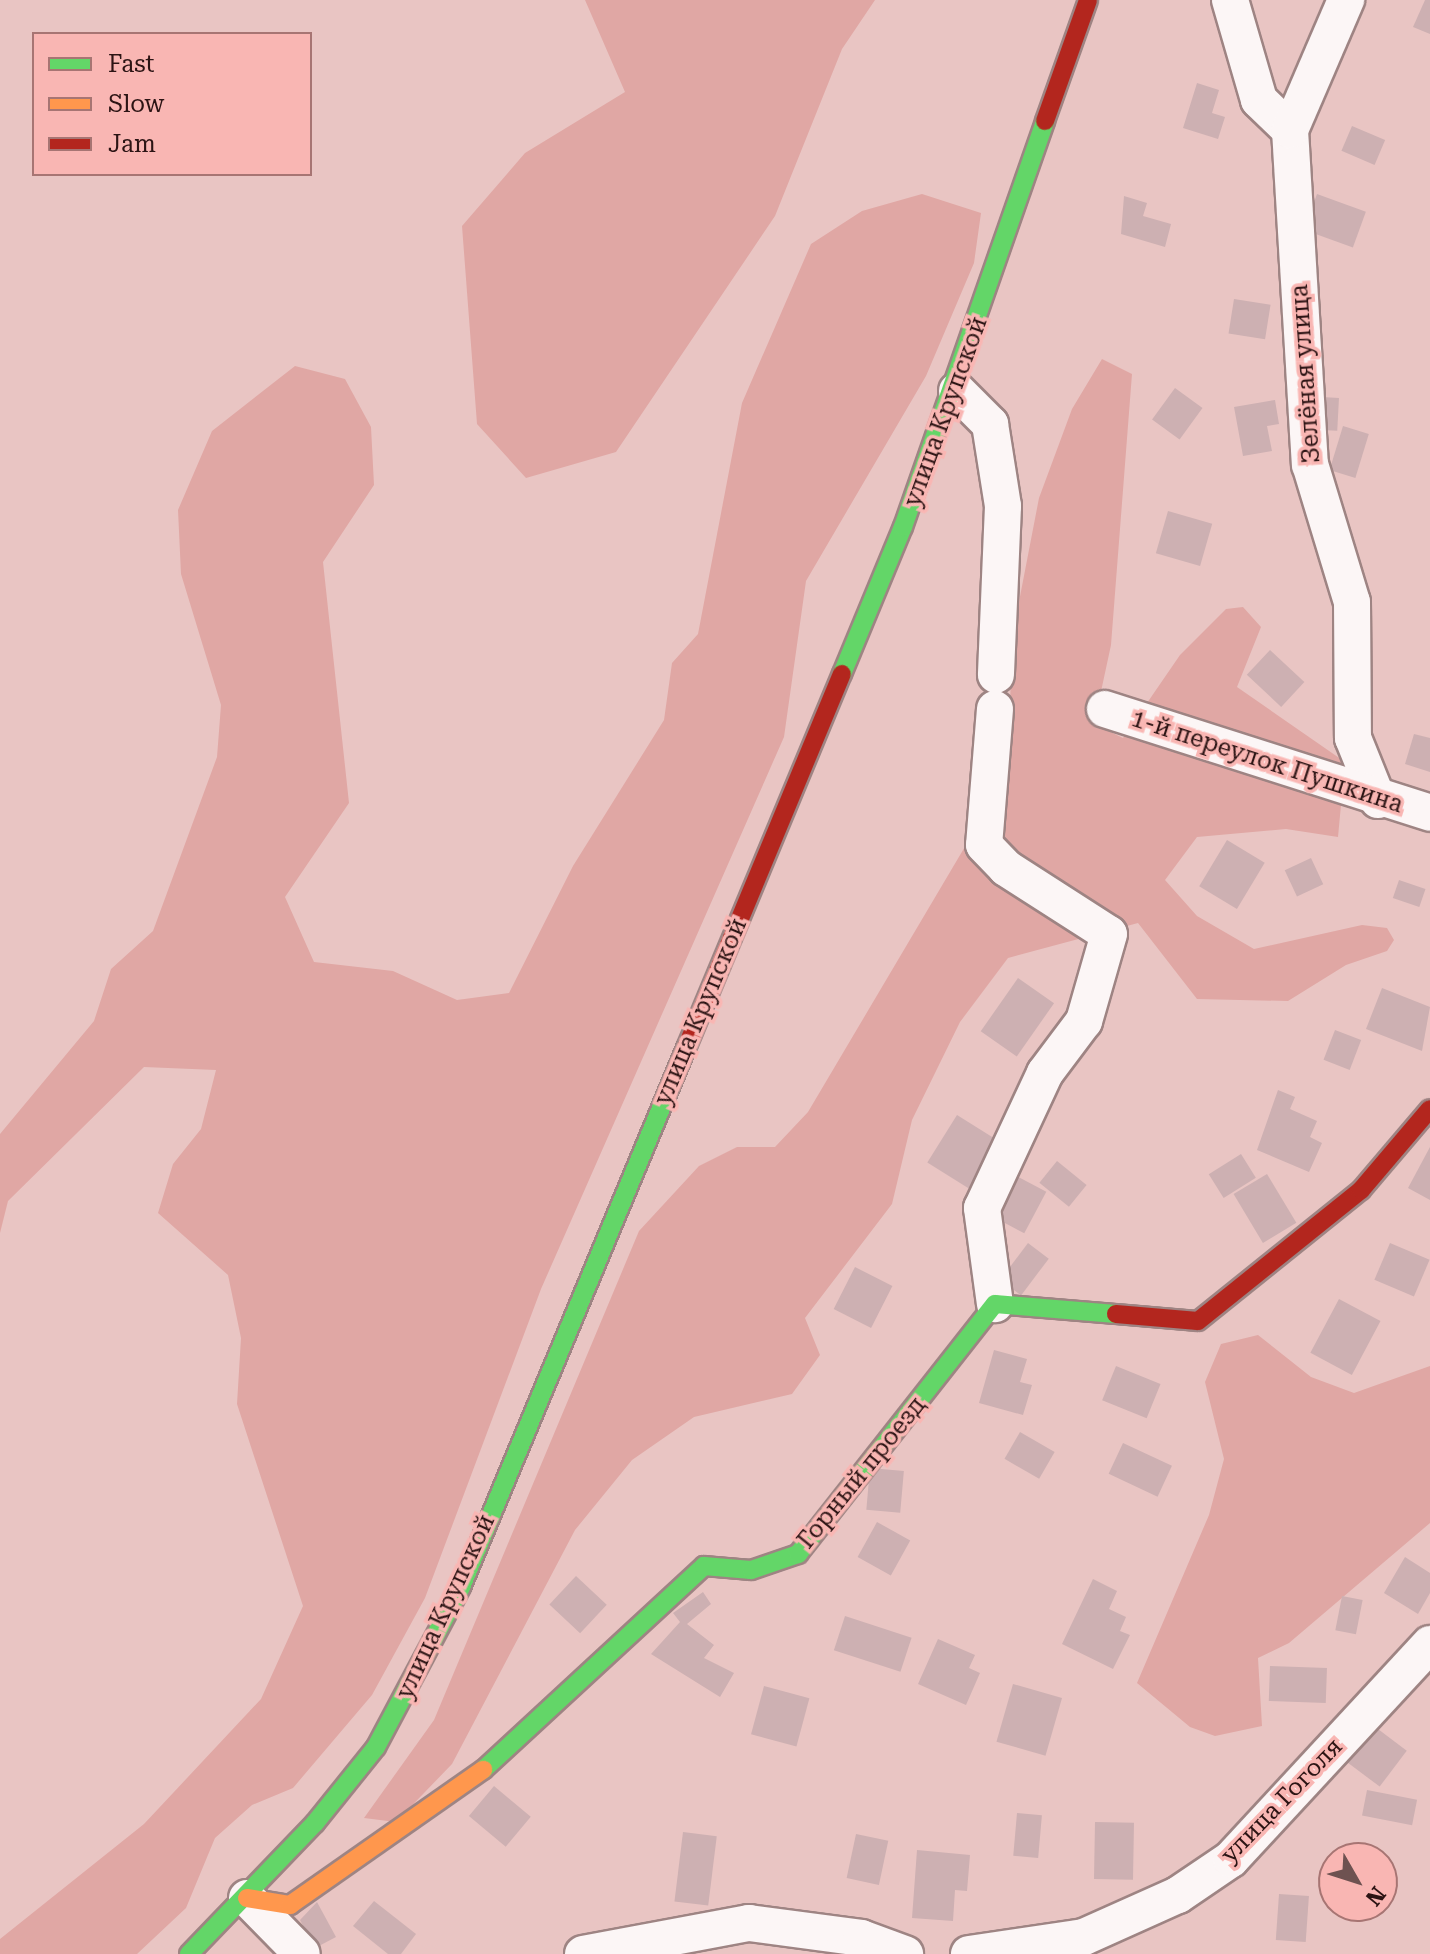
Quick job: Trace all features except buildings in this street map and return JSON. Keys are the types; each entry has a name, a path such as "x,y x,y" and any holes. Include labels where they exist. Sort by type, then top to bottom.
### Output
{"street":[{"name":"улица Крупской","path":"189,1954 247,1898 376,1747 461,1587 957,391 1088,0"},
{"path":"1230,0 1259,100 1290,130"},
{"name":"Зелёная улица","path":"1346,0 1290,130 1310,464 1352,602 1353,738 1378,800"},
{"path":"957,391 990,424 1003,506 996,692 984,845 1006,868 1109,934 1084,1021 1045,1073 982,1208 995,1304 1198,1321 1361,1190 1430,1109"},
{"name":"1-й переулок Пушкина","path":"1105,709 1378,800 1430,813"},
{"name":"Горный проезд","path":"247,1898 290,1905 473,1783 509,1739 704,1566 751,1570 798,1554 995,1304"},
{"name":"улица Гоголя","path":"969,1954 1084,1937 1178,1895 1231,1859 1430,1644"},
{"path":"247,1898 302,1954"},
{"path":"583,1954 749,1923 861,1938 905,1954"}],"shaded area":[{"path":"585,0 875,0 842,49 775,216 616,452 526,478 477,424 462,226 525,153 625,92"},
{"path":"922,194 981,213 974,263 926,376 806,581 784,737 541,1289 425,1598 372,1695 293,1788 252,1805 215,1838 186,1908 137,1954 0,1954 0,1939 144,1824 261,1699 303,1606 237,1404 241,1338 228,1275 158,1213 173,1164 201,1129 216,1070 144,1067 8,1201 0,1233 0,1134 94,1021 111,969 153,931 217,757 221,705 181,574 178,510 212,431 295,366 345,379 371,427 374,485 323,562 349,803 285,897 314,962 393,971 457,1000 509,993 573,866 664,720 672,663 698,634 742,403 811,244 862,211"},
{"path":"1102,359 1132,374 1111,645 1094,724 1123,738 1180,655 1226,609 1243,607 1261,627 1237,687 1345,762 1338,837 1286,829 1197,837 1165,880 1197,916 1254,949 1362,925 1387,928 1394,940 1387,951 1346,965 1288,1001 1197,999 1138,923 1008,958 960,1022 912,1120 892,1204 805,1318 820,1355 792,1394 694,1417 632,1460 575,1530 452,1764 396,1822 364,1818 434,1720 639,1231 699,1166 737,1147 775,1147 808,1112 1008,774 1012,638 1039,498 1072,409"},
{"path":"1258,1335 1311,1377 1354,1393 1430,1366 1430,1523 1289,1643 1258,1658 1262,1726 1215,1736 1190,1727 1137,1683 1209,1515 1224,1459 1205,1382 1221,1344"}],"traffic: fast":[{"path":"842,674 903,527 1045,121"},
{"path":"189,1954 315,1823 376,1747 461,1587 687,1046"},
{"path":"483,1770 704,1566 751,1570 798,1554 995,1304 1116,1314"}],"traffic: slow":[{"path":"247,1898 290,1905 483,1770"}],"traffic: jam":[{"path":"1045,121 1088,0"},
{"path":"687,1046 842,674"},
{"path":"1116,1314 1198,1321 1361,1190 1430,1109"}]}
